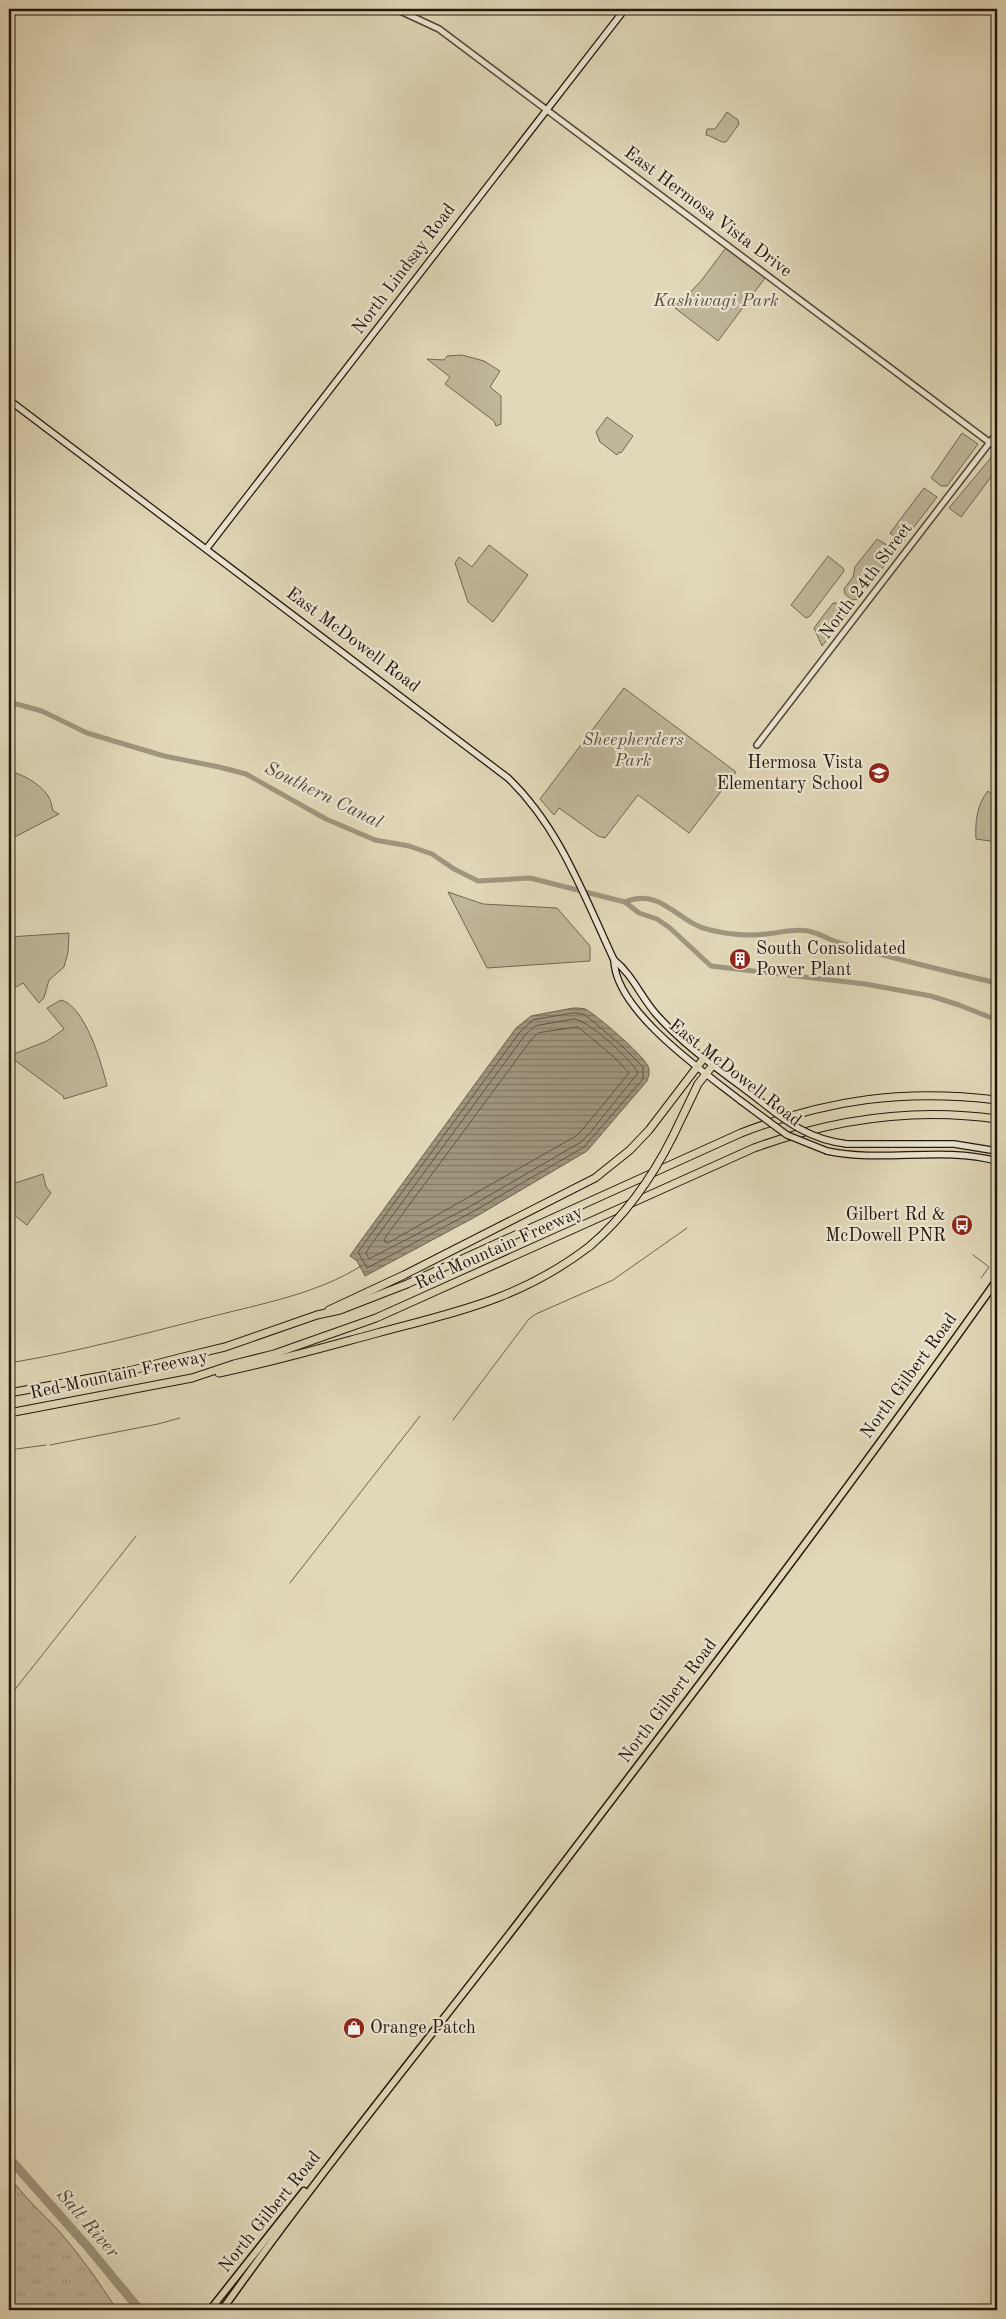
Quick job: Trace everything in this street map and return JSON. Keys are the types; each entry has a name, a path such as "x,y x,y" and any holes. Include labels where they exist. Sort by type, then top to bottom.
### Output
{"highway":[{"path":"317,1315 404,1276 595,1178 630,1150 649,1130 704,1058"},
{"path":"192,1378 275,1361 501,1298 549,1275 590,1246 613,1225 634,1201 658,1165 698,1084 713,1065"},
{"name":"Red Mountain Freeway","path":"9,1393 130,1371 174,1360 259,1336 317,1315 340,1310 407,1284 741,1132 791,1114 859,1099 887,1096 945,1095 997,1100"},
{"name":"Red Mountain Freeway","path":"9,1413 192,1378 234,1364 274,1354 376,1318 489,1269 754,1148 782,1138 838,1123 906,1114 962,1114 997,1119"}],"main road":[{"name":"North Lindsay Road","path":"207,548 624,9"},
{"name":"East McDowell Road","path":"9,400 207,548 508,778 527,797 548,824 577,880 614,960 614,972 645,1019 668,1043 741,1101 787,1135 827,1151 868,1156 954,1154 997,1161"},
{"name":"East McDowell Road","path":"614,960 624,967 633,984 655,1014 704,1058 784,1120 804,1132 847,1144 954,1144 997,1151"},
{"name":"North Gilbert Road","path":"222,2310 268,2244 355,2134 655,1743 836,1502 997,1280"},
{"name":"North Gilbert Road","path":"210,2310 310,2183 355,2134"}],"street":[{"name":"East Hermosa Vista Drive","path":"396,9 439,28 997,448"},
{"name":"North 24th Street","path":"757,745 997,433"}],"green space":[{"path":"727,112 738,120 739,124 726,142 706,135 707,129 715,129"},
{"name":"Kashiwagi Park","path":"728,245 768,274 718,341 675,308 701,281"},
{"path":"462,355 484,361 500,371 490,387 501,396 501,424 496,426 494,421 445,384 450,377 427,359 444,360 447,356"},
{"path":"607,417 633,436 621,453 619,452 617,455 600,442 596,432"},
{"path":"962,433 978,444 947,486 941,486 931,478"},
{"path":"994,454 997,457 997,469 961,517 949,508"},
{"path":"924,488 937,497 904,540 901,541 890,533"},
{"path":"877,539 890,547 891,557 858,599 852,600 845,594 844,589 853,577 855,567"},
{"path":"489,545 528,575 493,622 468,602 455,563 459,557 472,567"},
{"path":"828,556 843,568 844,571 810,616 806,618 791,605"},
{"path":"833,603 838,603 845,609 846,615 822,646 814,628"},
{"name":"Sheepherders Park","path":"624,688 736,772 689,833 638,795 605,838 598,836 559,808 554,815 540,799"},
{"path":"9,771 20,774 41,787 49,798 53,811 59,814 9,840"},
{"path":"988,791 997,798 997,842 976,839 976,826 981,802"},
{"path":"448,892 483,904 557,908 590,946 590,961 487,968"},
{"path":"69,933 68,952 64,967 49,980 44,998 39,1003 23,983 9,991 9,937"},
{"path":"61,1000 78,1013 85,1024 97,1051 107,1086 64,1099 63,1096 9,1056 47,1041 64,1029 47,1008"},
{"path":"43,1174 46,1187 51,1193 27,1225 9,1211 9,1185"},
{"path":"9,2176 74,2249 117,2310 9,2310"}],"water":[{"path":"573,1008 585,1009 591,1012 629,1044 648,1066 649,1074 647,1081 587,1151 477,1216 365,1276 357,1261 350,1256 516,1028 531,1016"}],"waterway":[{"name":"Southern Canal","path":"9,702 42,711 87,733 164,756 246,774 326,819 375,840 409,846 432,854 454,869 478,881 530,878 625,902 639,913 657,919 670,928 711,966 865,984 931,996 997,1020"},
{"path":"625,902 637,898 659,902 699,926 724,933 752,935 792,930 808,931 859,949 997,983"},
{"path":"453,1420 529,1319 536,1314 613,1280 687,1228"},
{"path":"973,1255 989,1267 981,1278"},
{"path":"9,1363 60,1354 268,1303 326,1284 361,1266"},
{"path":"290,1583 420,1416"},
{"path":"50,1445 180,1418"},
{"path":"9,1450 46,1445"},
{"path":"9,1697 136,1536"},
{"name":"Salt River","path":"9,2158 87,2246 140,2310"}],"place":[{"name":"Hermosa Vista Elementary School","path":"879,773"},
{"name":"South Consolidated Power Plant","path":"740,959"},
{"name":"Gilbert Rd & McDowell PNR","path":"962,1225"},
{"name":"Orange Patch","path":"354,2028"}]}
